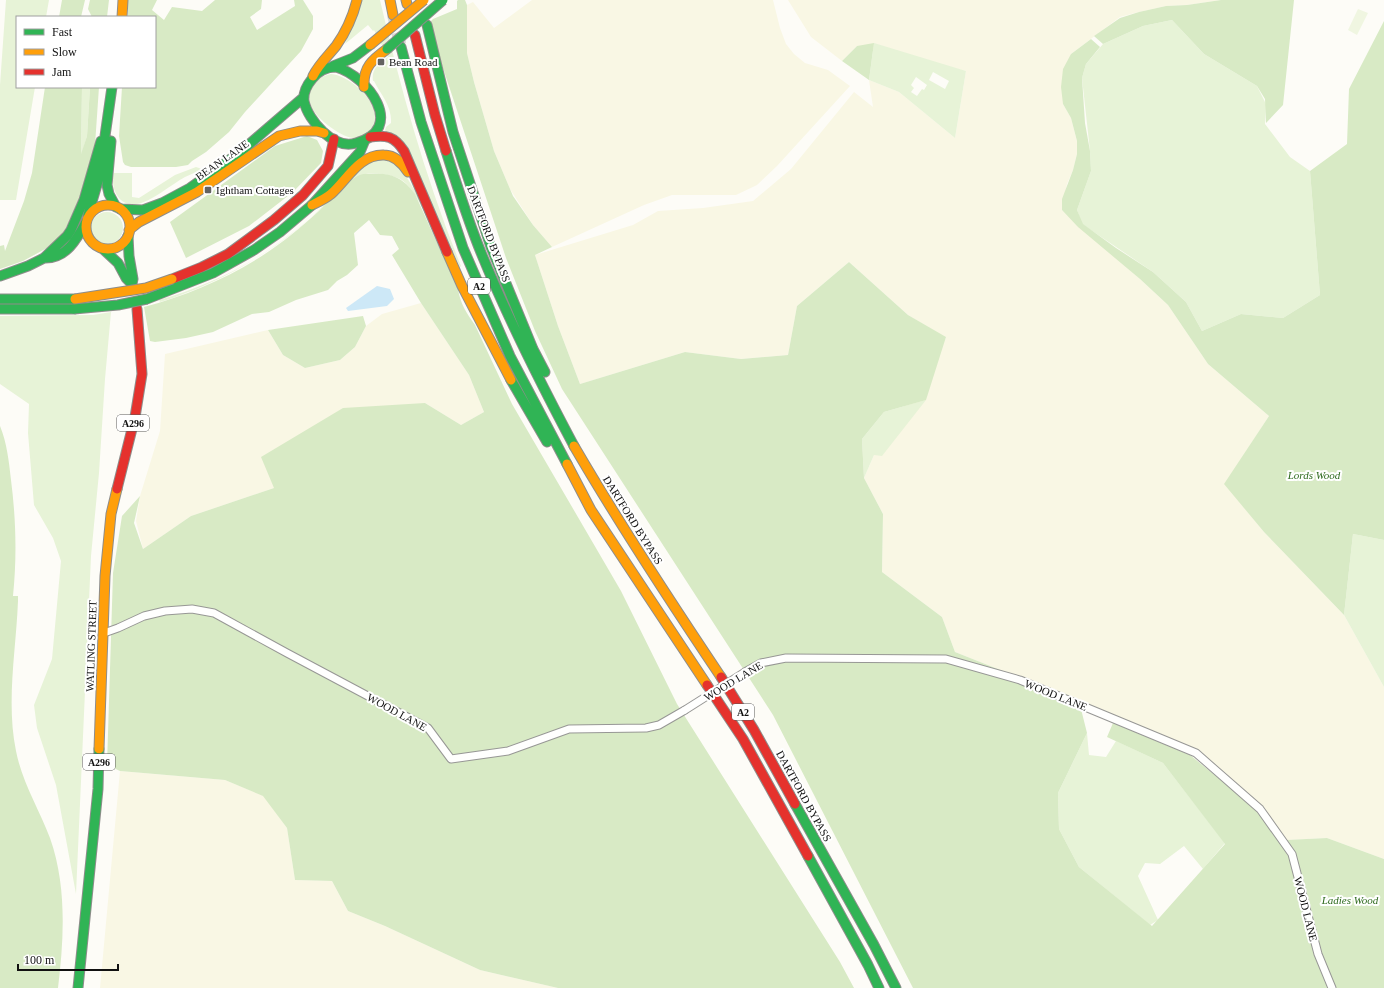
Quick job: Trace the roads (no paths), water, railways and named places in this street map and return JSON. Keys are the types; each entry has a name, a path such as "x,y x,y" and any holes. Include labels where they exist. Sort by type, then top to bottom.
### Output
{"main road":[{"path":"122,16 123,0"},
{"path":"329,68 338,68 349,72 377,100 381,112 379,128 377,132 368,139 358,144 341,142 334,139 319,128 310,118 305,108 304,97 307,84 317,67 342,38 350,22 357,0"},
{"path":"390,0 393,15"},
{"path":"313,76 320,71 353,58 402,20 424,0"},
{"path":"364,87 364,76 371,61 417,24 443,0"},
{"name":"A2","path":"427,25 453,132 491,247 533,348 566,415 574,446"},
{"name":"DARTFORD BYPASS","path":"415,35 435,115 462,201 482,255 523,348 574,446 618,521 676,612 729,689 754,730 874,945 896,988"},
{"name":"A2","path":"401,47 421,122 446,200 463,248 510,356 591,510 743,739 868,965 879,988"},
{"path":"0,276 28,266 44,258 67,236 71,230 84,200 102,136 109,88"},
{"path":"112,88 99,178 86,222 87,236 96,247 111,249 118,247 124,242 129,233"},
{"path":"104,249 115,259 127,281 132,284 133,279 128,251 129,233 127,218 118,208 109,193 107,180 116,88"},
{"name":"BEAN LANE","path":"118,208 143,210 162,203 190,188 239,153 304,97"},
{"name":"BEAN LANE","path":"129,233 139,222 197,192 279,136 297,131 309,131 323,133 334,139"},
{"path":"0,299 75,299 175,284 213,273 254,250 280,232 312,205 359,152 368,139 386,136 396,140 405,153 462,286 534,422 591,510"},
{"path":"0,309 74,309 125,304 156,296 202,267 228,254 274,220 303,195 328,166 334,139"},
{"path":"312,205 330,195 358,165 375,155 396,158 415,179"},
{"path":"44,258 50,259 70,247 79,236 86,222 96,208 106,205 118,208"},
{"name":"WATLING STREET","path":"78,988 98,789 108,536 111,514 135,417 142,374 137,308"}],"street":[{"name":"WOOD LANE","path":"104,633 144,616 165,611 192,609 214,613 428,728 451,759 508,751 570,729 646,728 659,726 761,663 786,658 946,658 1020,680 1196,753 1260,808 1292,854 1318,954 1332,988"}],"water":[{"path":"377,286 390,289 394,299 387,306 348,311 346,308"}],"tunnel":[{"path":"393,15 401,47"}],"place":[{"name":"Bean Road","path":"381,62"},
{"name":"Ightham Cottages","path":"208,190"}],"park label":[{"name":"Lords Wood","path":"1314,475"},
{"name":"Ladies Wood","path":"1350,900"}]}
